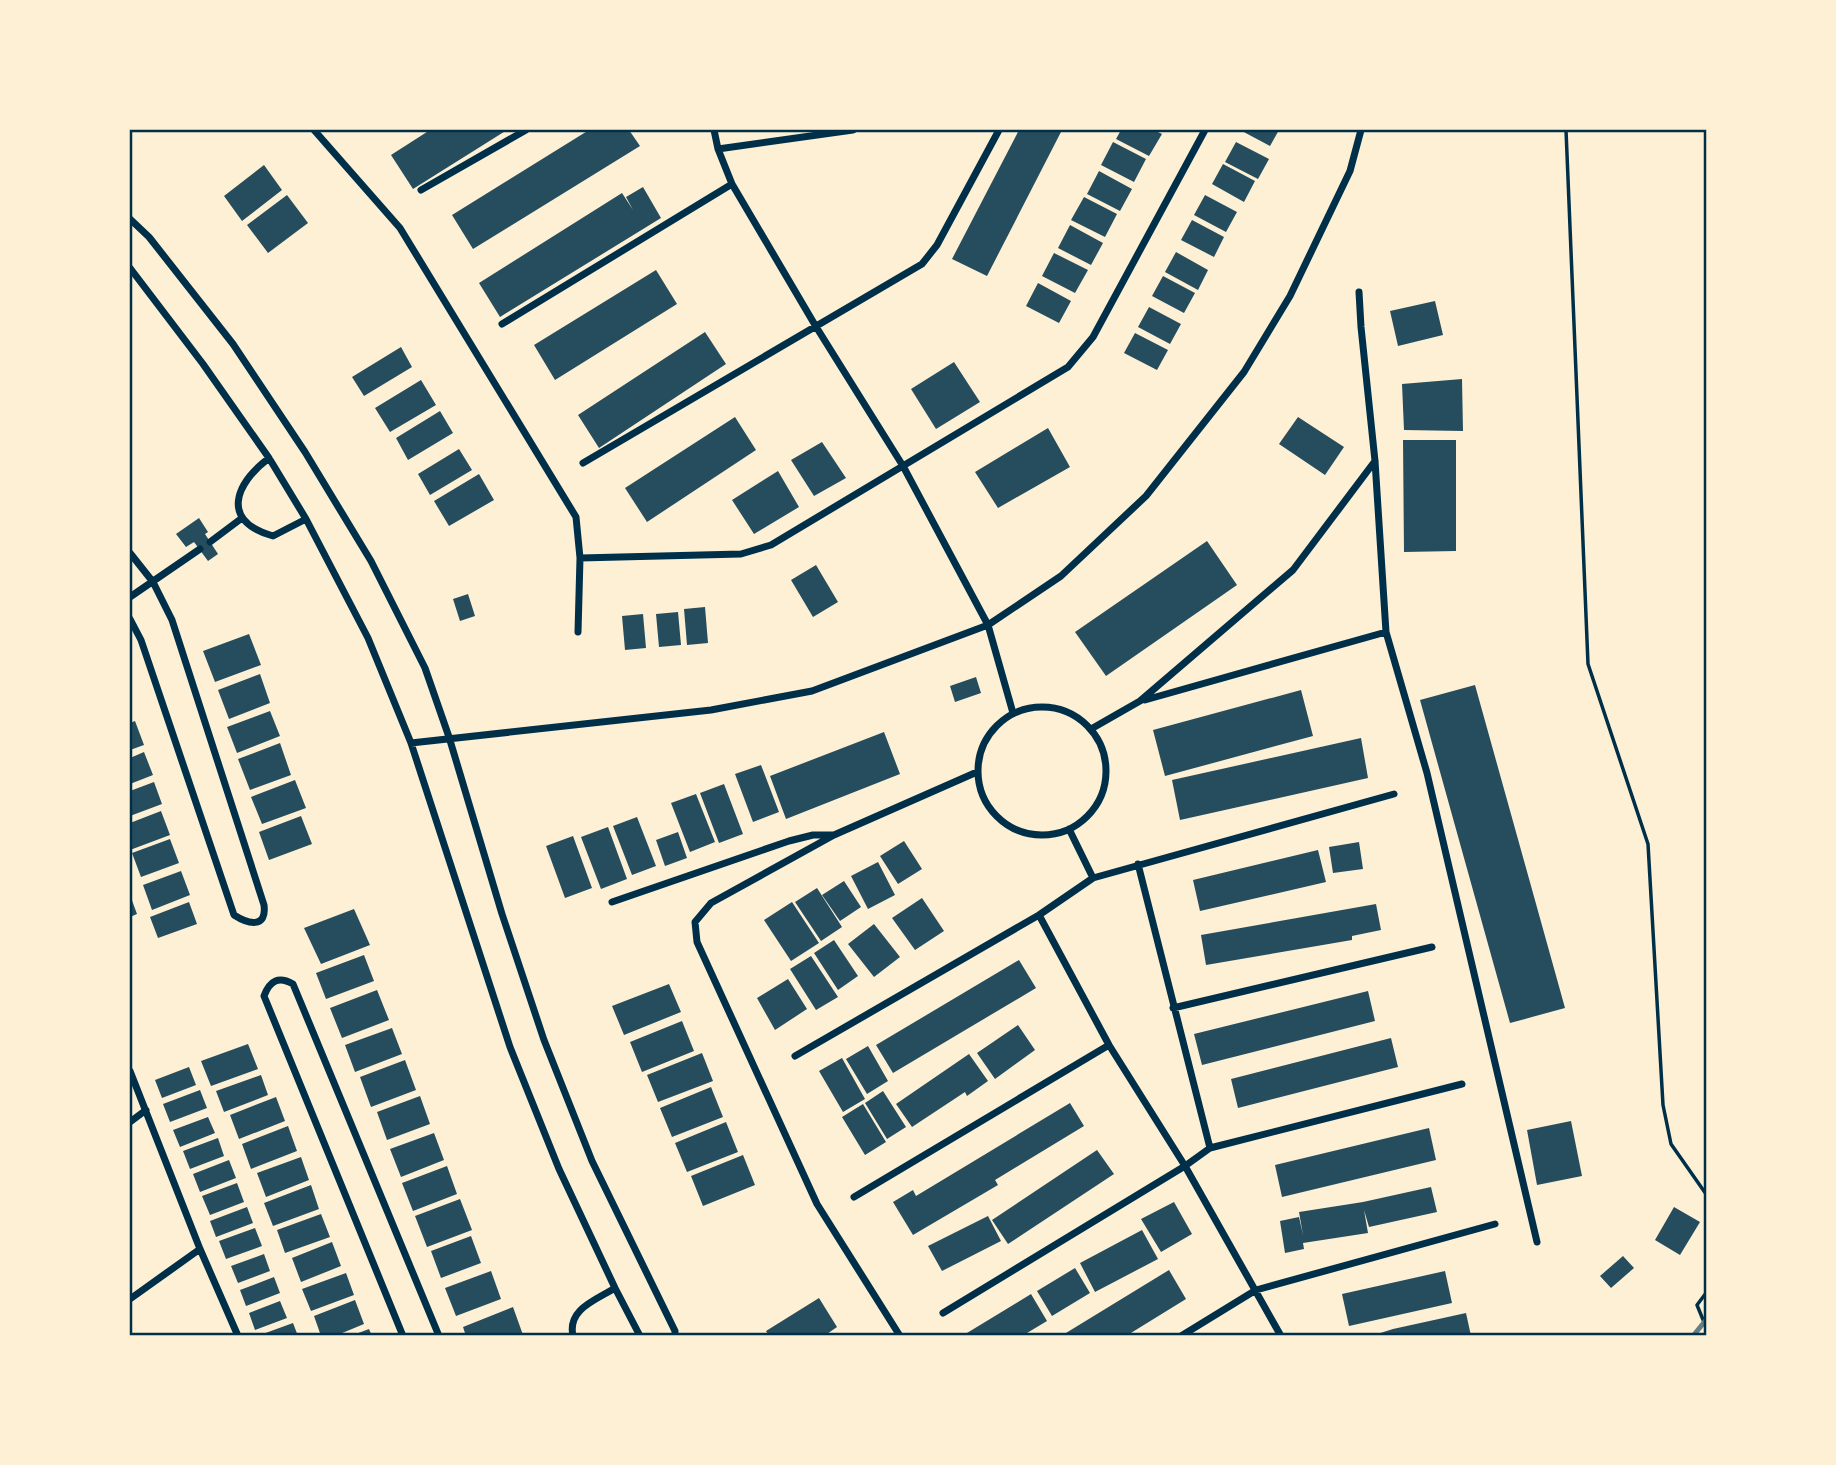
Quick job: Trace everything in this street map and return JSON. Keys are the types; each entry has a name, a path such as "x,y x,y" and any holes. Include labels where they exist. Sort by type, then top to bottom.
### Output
{"street":[{"path":"314,130 400,228 576,517 580,558 578,632"},
{"path":"421,190 526,130"},
{"path":"714,130 718,149 732,184 903,466 988,625 1013,713"},
{"path":"718,149 853,130"},
{"path":"583,463 922,264 937,245 999,130"},
{"path":"580,558 741,554 771,545 1068,367 1093,337 1205,130"},
{"path":"411,743 711,710 812,691 988,625 1061,576 1146,496 1244,372 1290,296 1350,172 1362,130"},
{"path":"502,324 732,184"},
{"path":"130,219 149,237 233,344 305,452 371,561 425,668 544,1040 592,1161 675,1335"},
{"path":"130,268 203,364 269,458 306,519 368,638 411,743 510,1047 559,1169 640,1335"},
{"path":"1359,292 1387,632 1427,773 1537,1242"},
{"path":"269,458 252,471 241,487 239,502 242,518 255,530 273,536 306,519"},
{"path":"1091,729 1140,701 1293,570 1375,461"},
{"path":"210,542 242,518"},
{"path":"130,597 200,549"},
{"path":"130,553 153,582 172,620 264,905 263,917 258,922 246,923 234,915 141,640 130,619"},
{"path":"1140,701 1387,632"},
{"path":"1033,707 1055,708 1075,716 1091,729 1103,750 1106,773 1101,796 1088,815 1069,829 1044,835 1019,831 997,818 982,797 977,772 981,748 994,728 1013,713 1033,707"},
{"path":"900,1335 817,1204 696,942 695,922 711,903 834,835 977,772"},
{"path":"795,1056 1040,915 1093,878 1394,794"},
{"path":"1069,829 1093,878"},
{"path":"612,902 789,841 813,835 834,835"},
{"path":"1138,864 1210,1148"},
{"path":"1040,915 1110,1045 1185,1166 1281,1335"},
{"path":"1173,1008 1432,947"},
{"path":"403,1335 264,996 267,988 276,980 284,979 293,984 439,1335"},
{"path":"854,1197 1110,1045"},
{"path":"130,1071 238,1335"},
{"path":"943,1313 1185,1166 1210,1148 1462,1084"},
{"path":"130,1122 146,1110"},
{"path":"1181,1335 1256,1290 1495,1224"},
{"path":"130,1299 201,1249"},
{"path":"573,1335 573,1320 578,1311 615,1288"}],"path":[{"path":"1566,130 1588,664 1648,844 1664,1105 1671,1144 1706,1194"},
{"path":"1706,1293 1697,1305 1706,1327"}],"building":[{"path":"430,130 507,130 413,189 391,155"},
{"path":"589,130 629,130 640,146 473,249 452,215"},
{"path":"1019,130 1062,130 987,276 952,259"},
{"path":"1121,130 1154,130 1162,134 1149,156 1116,139"},
{"path":"1240,130 1279,130 1270,146"},
{"path":"1113,142 1146,159 1134,182 1101,165"},
{"path":"1236,142 1269,159 1258,179 1225,162"},
{"path":"1223,164 1255,181 1244,202 1212,184"},
{"path":"264,165 282,190 242,221 224,196"},
{"path":"1099,171 1132,189 1120,211 1087,194"},
{"path":"643,187 661,218 500,317 479,283 622,193 633,210 626,197"},
{"path":"287,195 308,223 268,253 247,225"},
{"path":"1205,195 1237,212 1226,232 1194,215"},
{"path":"1084,197 1117,214 1105,237 1071,220"},
{"path":"1192,220 1224,237 1214,257 1181,240"},
{"path":"1070,225 1103,243 1091,265 1058,248"},
{"path":"1176,252 1208,270 1198,290 1165,272"},
{"path":"1054,253 1088,270 1075,293 1042,276"},
{"path":"656,270 677,304 555,380 534,345"},
{"path":"1163,276 1195,293 1184,313 1152,296"},
{"path":"1038,283 1071,301 1059,323 1026,306"},
{"path":"1435,301 1443,335 1398,346 1390,311"},
{"path":"1149,307 1181,324 1170,344 1138,327"},
{"path":"705,332 726,364 599,448 578,415"},
{"path":"1135,333 1168,350 1157,370 1124,353"},
{"path":"401,347 412,367 364,396 352,377"},
{"path":"954,362 980,402 936,429 911,389"},
{"path":"1462,379 1463,431 1404,430 1402,384"},
{"path":"421,380 436,405 390,432 375,408"},
{"path":"440,411 453,433 408,460 396,438"},
{"path":"735,417 756,450 647,522 625,488"},
{"path":"1298,417 1344,447 1325,475 1279,444"},
{"path":"1048,428 1070,467 998,508 975,472"},
{"path":"1403,440 1456,440 1456,551 1404,552"},
{"path":"822,442 846,478 814,496 791,460"},
{"path":"459,449 472,470 430,495 418,474"},
{"path":"778,471 799,507 754,534 732,500"},
{"path":"479,474 494,500 449,526 434,501"},
{"path":"199,518 208,532 205,534 218,554 208,561 194,542 186,547 176,534"},
{"path":"1207,541 1237,585 1106,676 1075,632"},
{"path":"816,565 838,602 813,617 791,580"},
{"path":"468,594 475,616 460,621 453,599"},
{"path":"705,607 708,643 687,645 684,609"},
{"path":"678,612 681,645 659,647 656,614"},
{"path":"643,614 646,648 625,650 622,616"},
{"path":"249,634 261,665 215,682 203,651"},
{"path":"260,674 270,703 229,719 218,690"},
{"path":"976,677 981,693 955,702 950,686"},
{"path":"1475,685 1565,1008 1510,1023 1420,700"},
{"path":"1301,690 1313,736 1165,776 1153,730"},
{"path":"270,711 280,736 237,753 227,727"},
{"path":"135,721 144,745 130,750 130,723"},
{"path":"884,732 900,774 786,819 770,776"},
{"path":"1361,738 1368,778 1180,820 1172,780"},
{"path":"280,743 291,775 250,790 238,759"},
{"path":"144,752 153,775 130,784 130,758"},
{"path":"761,765 779,812 753,822 735,774"},
{"path":"295,780 306,808 262,824 251,797"},
{"path":"154,782 162,804 130,816 130,791"},
{"path":"724,784 743,834 719,843 700,793"},
{"path":"696,794 715,842 690,852 671,803"},
{"path":"161,811 170,835 130,850 130,823"},
{"path":"301,816 312,844 269,860 259,832"},
{"path":"637,817 656,866 632,875 613,826"},
{"path":"608,827 627,879 601,889 581,837"},
{"path":"678,832 687,858 665,866 656,840"},
{"path":"573,836 592,888 565,898 546,846"},
{"path":"170,839 179,863 141,877 132,853"},
{"path":"904,841 922,869 898,884 880,856"},
{"path":"1359,842 1363,869 1333,873 1329,847"},
{"path":"1318,850 1326,882 1200,911 1193,880"},
{"path":"878,862 895,895 868,909 851,876"},
{"path":"181,871 190,895 152,910 143,885"},
{"path":"844,881 861,907 840,921 822,895"},
{"path":"817,888 842,927 821,941 795,902"},
{"path":"130,895 137,914 130,917"},
{"path":"922,898 944,931 915,950 892,918"},
{"path":"189,902 197,924 158,938 150,917"},
{"path":"792,902 819,943 791,961 764,920"},
{"path":"1376,904 1381,930 1352,936 1352,940 1206,965 1201,935"},
{"path":"354,909 370,945 321,964 304,928"},
{"path":"874,924 900,957 874,977 848,944"},
{"path":"834,940 858,976 838,990 814,953"},
{"path":"364,955 374,981 326,999 316,973"},
{"path":"811,956 838,997 816,1010 790,969"},
{"path":"1019,960 1036,988 893,1073 876,1045"},
{"path":"788,979 807,1009 775,1030 757,998"},
{"path":"669,984 681,1012 624,1035 612,1006"},
{"path":"377,990 389,1020 342,1038 330,1008"},
{"path":"1368,991 1375,1021 1202,1065 1194,1034"},
{"path":"682,1021 694,1051 642,1072 630,1042"},
{"path":"1018,1025 1035,1050 995,1079 977,1053"},
{"path":"392,1028 402,1054 355,1072 345,1045"},
{"path":"1391,1038 1398,1067 1238,1108 1231,1079"},
{"path":"248,1044 258,1069 211,1086 201,1061"},
{"path":"868,1046 888,1081 867,1094 846,1059"},
{"path":"702,1053 713,1081 658,1102 647,1075"},
{"path":"969,1054 988,1081 967,1096 965,1092 912,1127 896,1104"},
{"path":"842,1058 865,1099 843,1112 819,1071"},
{"path":"405,1060 416,1090 371,1107 360,1077"},
{"path":"189,1067 196,1085 162,1098 155,1080"},
{"path":"261,1075 268,1095 224,1112 216,1091"},
{"path":"711,1087 723,1117 672,1137 660,1108"},
{"path":"200,1090 207,1108 170,1122 163,1104"},
{"path":"883,1091 906,1127 887,1139 865,1103"},
{"path":"420,1096 430,1124 387,1140 377,1112"},
{"path":"276,1097 285,1121 239,1139 230,1115"},
{"path":"1070,1103 1084,1126 995,1180 998,1185 913,1235 893,1202 913,1190 916,1196"},
{"path":"863,1104 886,1142 865,1155 842,1117"},
{"path":"208,1117 215,1133 180,1147 173,1130"},
{"path":"1571,1121 1582,1176 1537,1185 1527,1130"},
{"path":"726,1122 738,1152 687,1172 675,1143"},
{"path":"288,1126 297,1151 251,1169 242,1144"},
{"path":"1429,1128 1436,1160 1282,1197 1275,1165"},
{"path":"434,1133 444,1160 401,1177 390,1149"},
{"path":"218,1138 224,1156 190,1169 183,1151"},
{"path":"1097,1150 1114,1174 1008,1244 992,1220"},
{"path":"743,1155 755,1185 703,1206 691,1176"},
{"path":"301,1157 309,1180 266,1197 257,1173"},
{"path":"229,1160 236,1178 200,1192 193,1174"},
{"path":"447,1166 457,1194 413,1211 402,1183"},
{"path":"237,1183 244,1202 210,1215 202,1196"},
{"path":"311,1185 319,1209 273,1226 264,1203"},
{"path":"1431,1187 1437,1212 1369,1227 1364,1210 1368,1233 1303,1243 1304,1249 1285,1253 1280,1221 1299,1217 1303,1235 1299,1212"},
{"path":"460,1199 472,1230 427,1247 415,1216"},
{"path":"1174,1202 1192,1234 1161,1252 1141,1219"},
{"path":"247,1207 253,1223 216,1237 210,1221"},
{"path":"1674,1207 1700,1222 1680,1255 1655,1240"},
{"path":"321,1214 330,1237 285,1253 277,1230"},
{"path":"988,1216 1001,1241 942,1271 928,1246"},
{"path":"255,1228 262,1246 226,1259 219,1241"},
{"path":"1142,1230 1158,1259 1095,1292 1080,1263"},
{"path":"471,1236 481,1263 441,1278 431,1251"},
{"path":"332,1242 341,1266 301,1282 292,1258"},
{"path":"264,1254 270,1271 238,1283 231,1266"},
{"path":"1623,1256 1634,1268 1611,1288 1600,1276"},
{"path":"1075,1268 1090,1293 1052,1316 1037,1291"},
{"path":"1169,1270 1186,1299 1126,1336 1061,1336"},
{"path":"491,1271 501,1299 456,1316 445,1288"},
{"path":"1445,1271 1452,1303 1349,1326 1342,1294"},
{"path":"346,1273 354,1295 311,1311 302,1289"},
{"path":"274,1277 280,1293 246,1306 240,1290"},
{"path":"1031,1294 1047,1321 1022,1336 962,1336"},
{"path":"819,1298 837,1327 824,1336 769,1336 766,1331"},
{"path":"355,1300 364,1324 335,1336 321,1336 314,1316"},
{"path":"280,1301 287,1318 255,1330 249,1313"},
{"path":"513,1307 523,1335 466,1336 463,1327"},
{"path":"1466,1313 1471,1336 1371,1336 1393,1329"},
{"path":"293,1323 298,1336 260,1336 260,1335"},
{"path":"369,1329 372,1336 353,1336 353,1335"}],"railway":[{"path":"1693,1336 1706,1320"}]}
